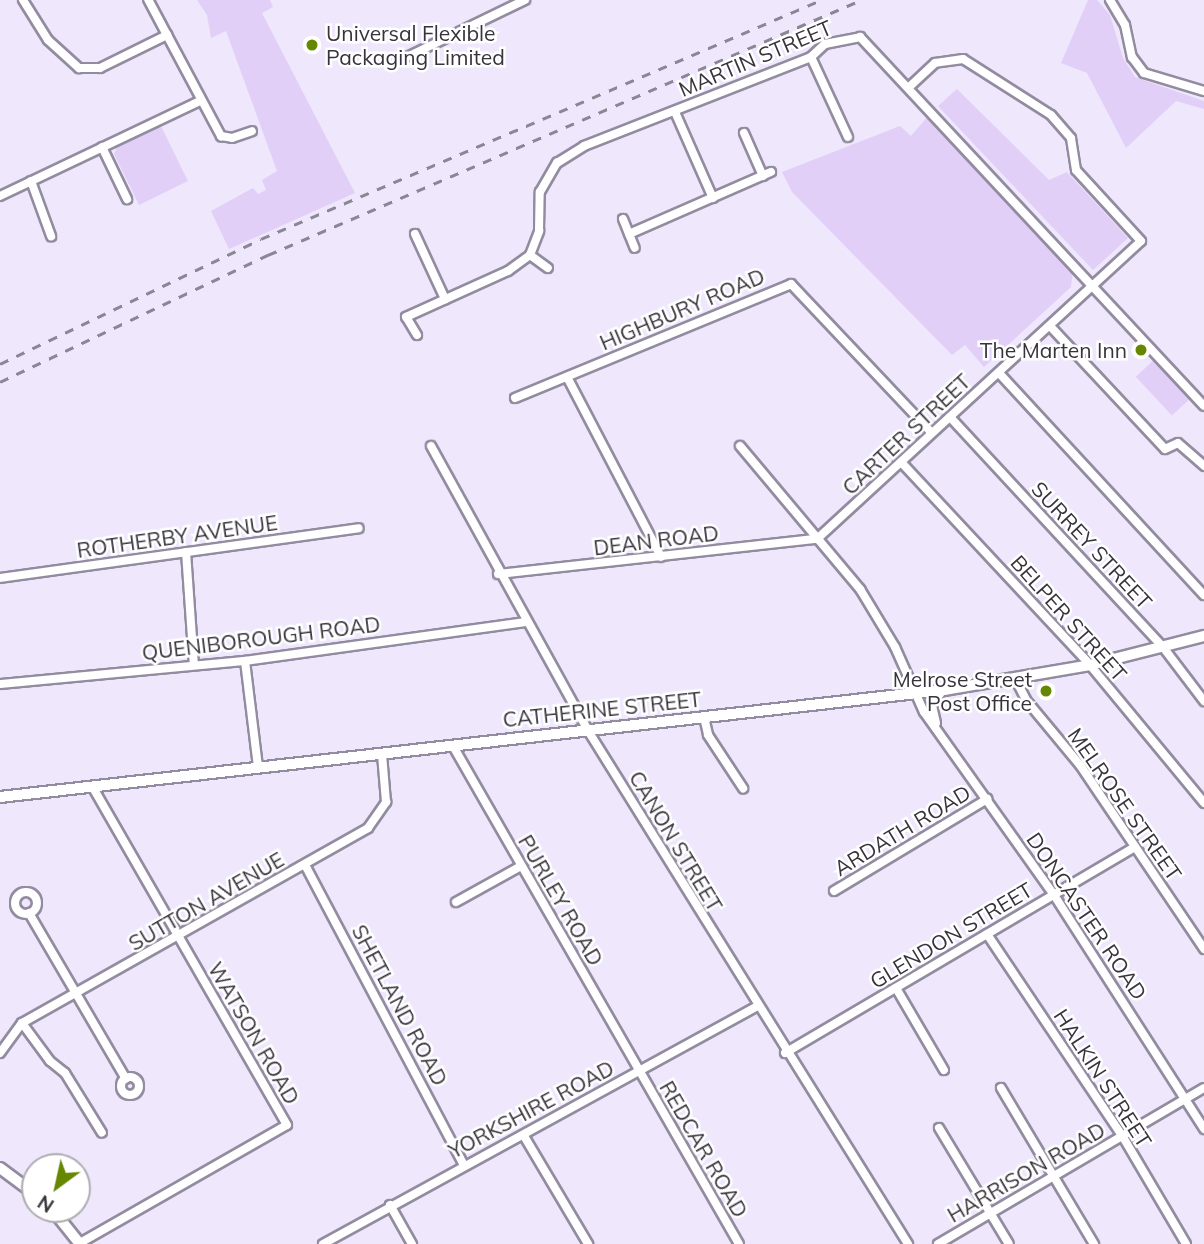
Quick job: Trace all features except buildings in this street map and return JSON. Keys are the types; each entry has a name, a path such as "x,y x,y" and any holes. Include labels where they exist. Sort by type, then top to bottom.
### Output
{"street":[{"path":"23,0 48,40 79,68 100,68 167,35"},
{"path":"148,0 200,102 221,136 232,138 252,131"},
{"path":"409,56 525,0"},
{"path":"1110,0 1125,25 1132,57 1144,73 1204,90"},
{"name":"MARTIN STREET","path":"530,255 539,231 540,192 557,163 583,146 811,57 825,44 860,37 910,86 1204,406"},
{"path":"811,57 848,137"},
{"name":"CARTER STREET","path":"817,539 1141,241 1076,170 1071,138 1051,115 964,59 935,63 910,86"},
{"path":"0,196 200,102"},
{"path":"675,112 713,198"},
{"path":"629,234 767,174 744,133"},
{"path":"102,147 127,200"},
{"path":"31,181 51,236"},
{"path":"622,219 635,247"},
{"path":"415,234 444,299"},
{"path":"417,335 406,317 508,271 530,255 548,268"},
{"name":"HIGHBURY ROAD","path":"514,398 791,284 932,433"},
{"path":"1050,326 1165,449 1178,443 1204,466"},
{"path":"999,373 1204,595"},
{"path":"567,377 661,556"},
{"name":"SURREY STREET","path":"950,417 1163,647 1204,701"},
{"name":"CANON STREET","path":"431,446 498,574 587,729 785,1053 908,1244"},
{"name":"DONCASTER ROAD","path":"740,446 882,622 924,712 937,726 1054,895 1204,1129"},
{"name":"BELPER STREET","path":"901,462 1090,665 1204,803"},
{"name":"ROTHERBY AVENUE","path":"0,578 359,528"},
{"name":"DEAN ROAD","path":"498,574 817,539"},
{"path":"186,552 194,665"},
{"name":"QUENIBOROUGH ROAD","path":"0,684 245,661 525,622"},
{"name":"CATHERINE STREET","path":"0,797 944,690 1016,680 1090,665 1204,636"},
{"path":"245,661 258,767"},
{"name":"MELROSE STREET","path":"1016,680 1135,847 1204,950"},
{"path":"937,726 932,705 944,690"},
{"path":"704,717 708,735 743,788"},
{"name":"PURLEY ROAD","path":"453,746 639,1072"},
{"name":"SUTTON AVENUE","path":"0,1053 22,1023 78,995 377,821 386,802 382,754"},
{"name":"WATSON ROAD","path":"80,1244 287,1125 93,787"},
{"name":"ARDATH ROAD","path":"834,891 987,799"},
{"name":"GLENDON STREET","path":"785,1053 1135,847"},
{"name":"SHETLAND ROAD","path":"304,865 463,1163"},
{"path":"456,902 521,866"},
{"path":"29,914 126,1079"},
{"name":"HALKIN STREET","path":"987,934 1123,1137 1186,1244"},
{"path":"896,989 944,1070"},
{"name":"YORKSHIRE ROAD","path":"323,1244 463,1163 524,1136 757,1006"},
{"path":"22,1023 50,1061 65,1073 102,1133"},
{"name":"REDCAR ROAD","path":"639,1072 739,1244"},
{"path":"1001,1088 1094,1244"},
{"name":"HARRISON ROAD","path":"938,1244 1204,1088"},
{"path":"939,1128 1009,1244"},
{"path":"524,1136 588,1244"},
{"path":"0,1168 21,1184"},
{"path":"390,1205 412,1244"},
{"path":"63,1223 80,1244"}],"shaded area":[{"path":"197,0 270,0 273,7 262,13 355,193 229,249 211,211 253,188 258,194 266,190 262,180 277,171 226,31 211,38 207,15"},
{"path":"1088,0 1097,0 1110,15 1123,58 1135,77 1204,101 1204,109 1176,101 1126,148 1087,73 1061,63"},
{"path":"957,89 1049,180 1067,172 1128,238 1093,270 938,106"},
{"path":"928,116 1073,270 1071,287 984,367 965,345 952,355 792,192 782,172 900,126 911,136"},
{"path":"159,122 188,181 139,205 114,154 119,142"},
{"path":"1157,357 1193,396 1172,416 1136,377"}],"railway":[{"path":"0,364 261,239 821,0"},
{"path":"0,382 268,255 861,0"}],"place":[{"name":"Universal Flexible Packaging Limited","path":"312,45"},
{"name":"The Marten Inn","path":"1141,350"},
{"name":"Melrose Street Post Office","path":"1046,691"}]}
